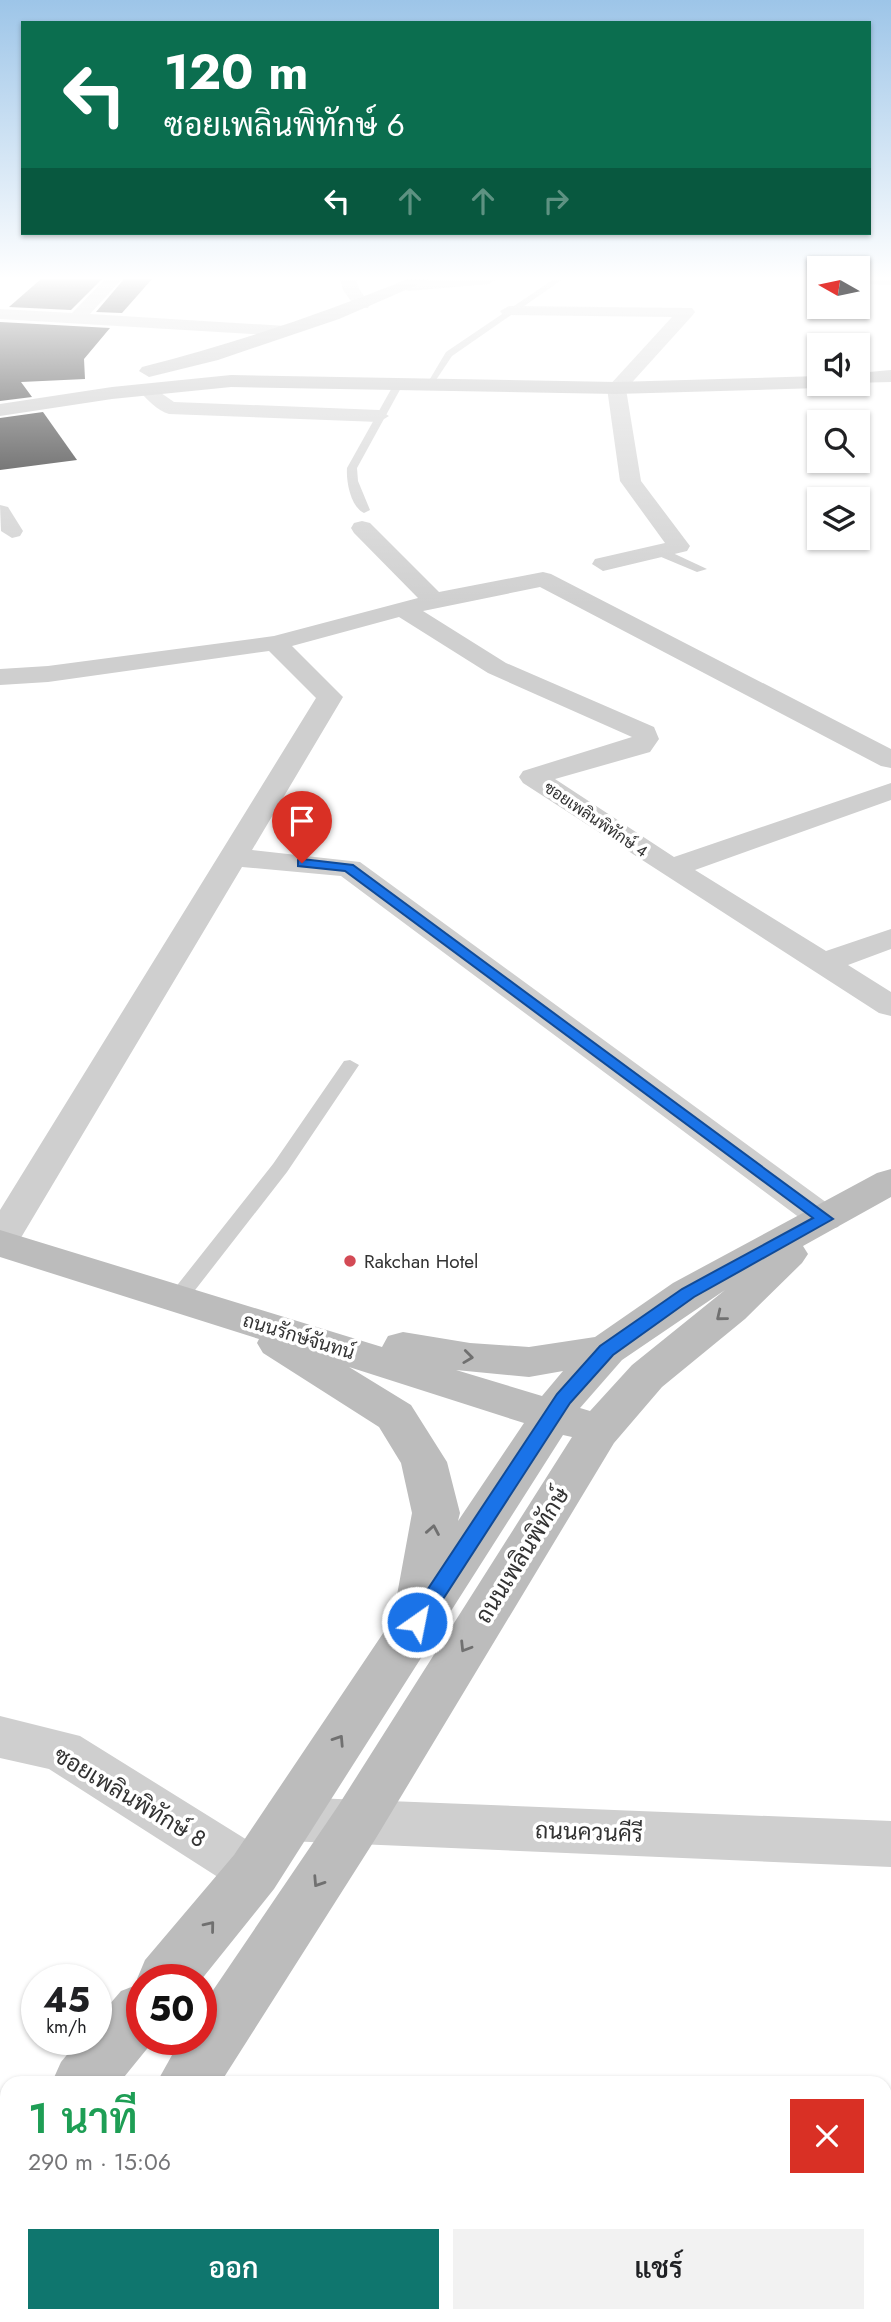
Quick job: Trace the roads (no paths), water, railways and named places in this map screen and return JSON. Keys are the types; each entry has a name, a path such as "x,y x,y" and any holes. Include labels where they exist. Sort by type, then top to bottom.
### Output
{"main road":[{"path":"0,400 111,387"},
{"path":"0,410 112,387"},
{"path":"496,387 638,387"},
{"name":"ถนนเพลินพิทักษ์","path":"191,2076 357,1822 575,1423 607,1350 688,1293 891,1181"},
{"name":"ถนนเพลินพิทักษ์","path":"178,1964 254,1872 417,1622 575,1423 648,1376 730,1309 825,1219"},
{"name":"ถนนรักษ์จันทน์","path":"0,1242 575,1423"},
{"path":"232,1315 470,1358 529,1362 607,1350"},
{"path":"232,1315 396,1416 424,1462 436,1513 417,1622"},
{"path":"87,2076 126,2029"}],"street":[{"path":"154,387 169,408 379,416"},
{"path":"603,564 679,546 631,481 616,388"},
{"path":"363,519 434,601"},
{"path":"0,677 48,674 275,643 434,601 544,579 891,760"},
{"name":"ซอยเพลินพิทักษ์ 4","path":"404,610 497,668 645,733 646,739 640,746 533,777 821,964 891,1006"},
{"path":"0,1242 330,697 275,643"},
{"path":"671,868 891,791"},
{"path":"233,857 349,867 825,1219"},
{"path":"821,964 891,938"},
{"name":"ซอยเพลินพิทักษ์ 8","path":"0,1737 62,1751 254,1872"},
{"name":"ถนนควนคีรี","path":"287,1819 891,1844"}],"lane":[{"path":"363,519 352,481 352,468 396,387"},
{"path":"658,551 701,569"},
{"path":"178,1298 279,1168 350,1065"}],"place":[{"name":"Rakchan Hotel","path":"350,1261"}]}
